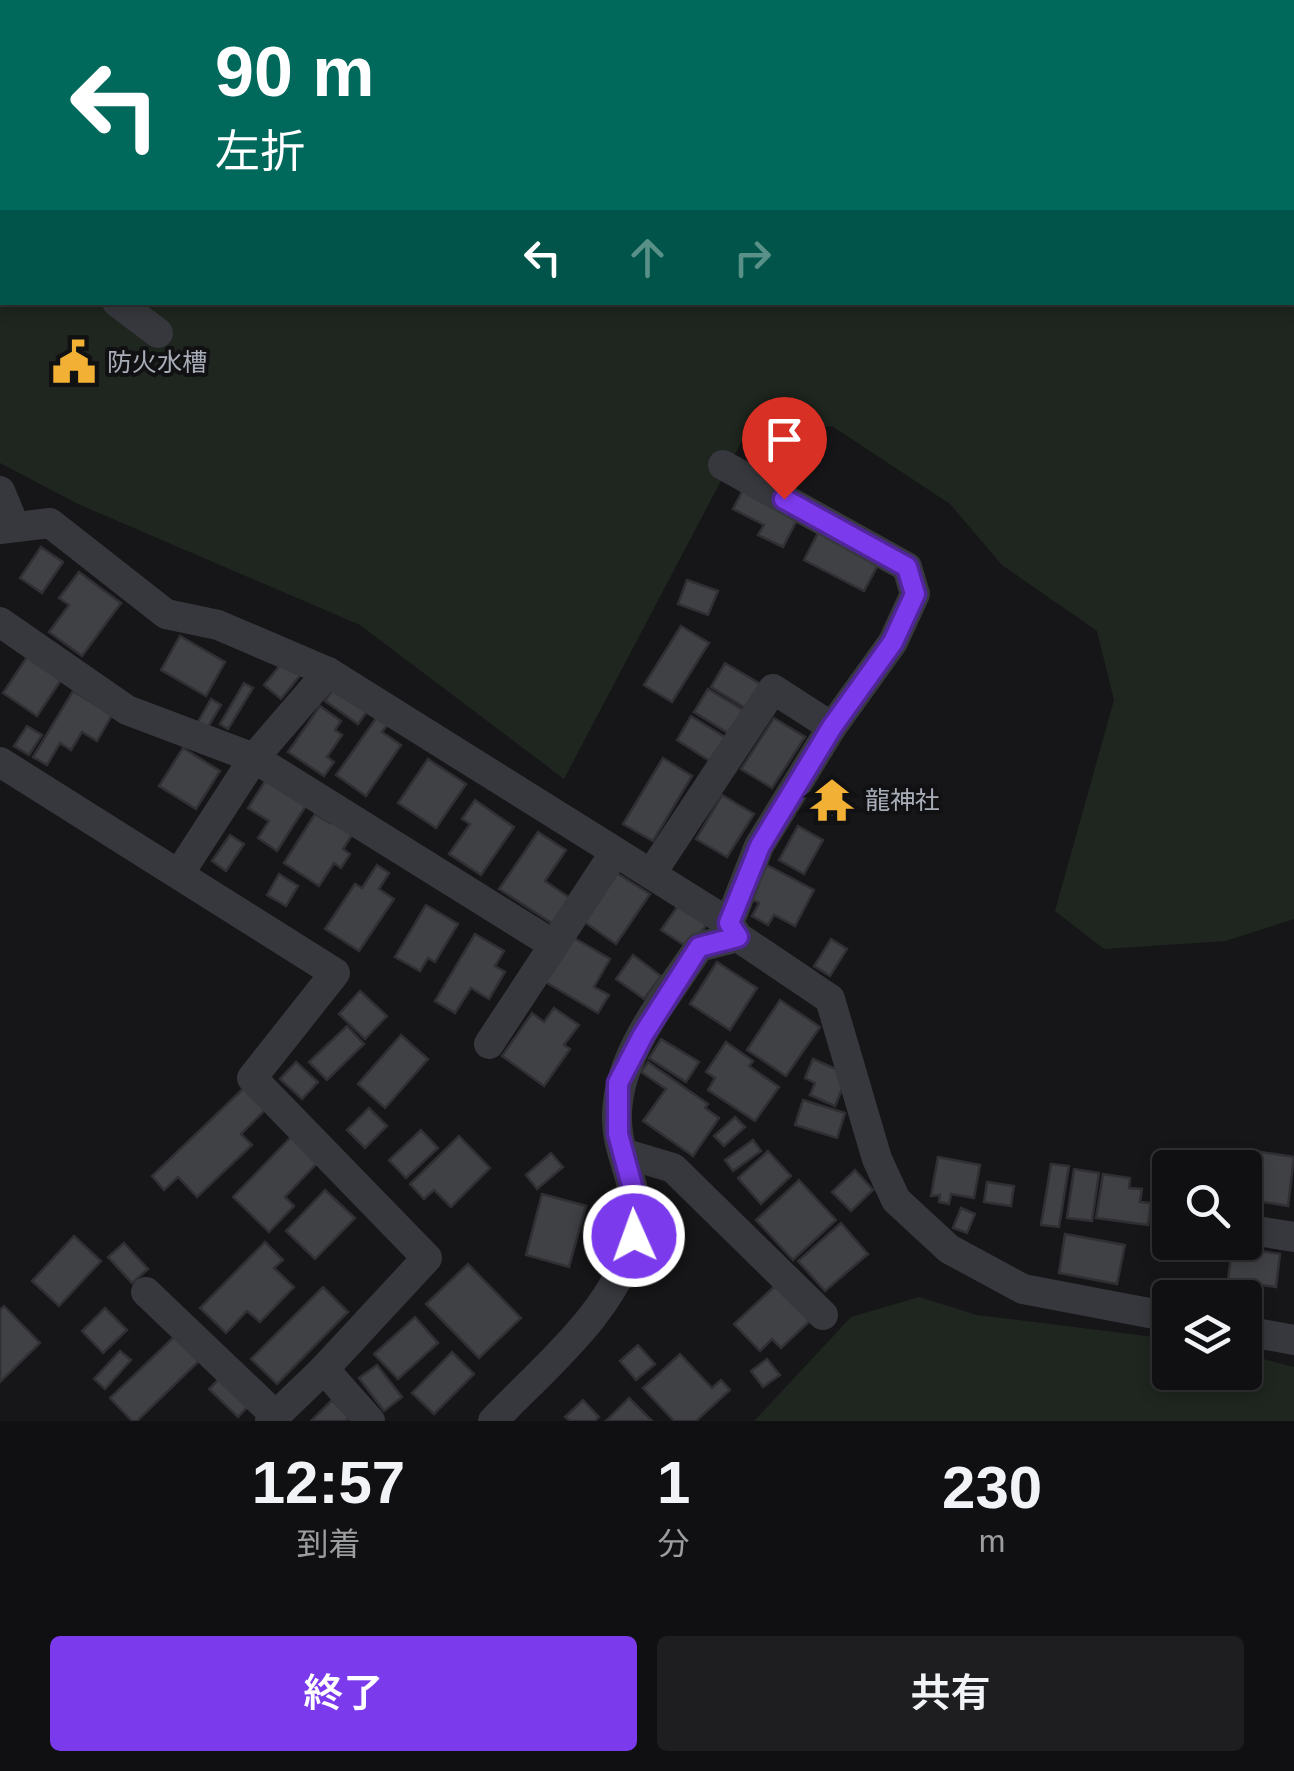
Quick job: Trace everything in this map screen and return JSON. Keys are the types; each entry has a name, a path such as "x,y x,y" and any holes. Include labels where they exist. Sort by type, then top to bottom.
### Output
{"street":[{"path":"122,305 158,333"},
{"path":"493,1421 607,1300 634,1236 637,1204 618,1134 618,1083 643,1035 699,947 734,930 760,846 832,727 893,642 915,594 907,567 724,464"},
{"path":"0,491 8,528 50,523 166,614 218,624 328,672 734,930 830,999 877,1159 896,1200 948,1249 1023,1290 1152,1314"},
{"path":"0,622 127,710 254,758 554,945"},
{"path":"179,874 254,758 328,672"},
{"path":"651,874 772,689 832,727"},
{"path":"0,762 335,973 252,1078 426,1258 324,1370 273,1418 146,1292"},
{"path":"489,1044 615,852"},
{"path":"623,1153 673,1168 823,1316"},
{"path":"1262,1231 1294,1236"},
{"path":"1262,1334 1294,1340"},
{"path":"324,1370 370,1421"}],"shaded area":[{"path":"0,305 1294,305 1294,919 1226,941 1104,949 1055,911 1114,700 1097,631 1002,565 950,504 832,426 743,439 564,779 360,625 78,504 0,463"},
{"path":"919,1297 977,1315 1152,1337 1152,1390 1262,1390 1262,1359 1294,1367 1294,1421 754,1421 851,1317"}],"building":[{"path":"743,490 798,518 783,547 758,535 764,525 733,509"},
{"path":"819,531 879,563 864,591 804,560"},
{"path":"41,547 63,562 42,593 20,578"},
{"path":"79,572 121,603 82,656 49,632 69,605 59,598"},
{"path":"687,580 718,591 708,615 678,604"},
{"path":"681,626 709,643 672,702 644,685"},
{"path":"180,636 225,662 206,696 161,670"},
{"path":"27,657 61,680 37,716 3,693"},
{"path":"285,659 302,673 281,699 264,685"},
{"path":"725,663 762,685 747,709 711,687"},
{"path":"244,683 253,688 228,729 220,724"},
{"path":"335,686 368,710 358,724 325,701"},
{"path":"708,689 745,711 731,735 694,712"},
{"path":"73,691 112,715 97,741 82,732 71,750 60,743 47,765 33,757"},
{"path":"211,699 221,705 208,727 198,722"},
{"path":"320,706 341,721 335,730 342,735 327,757 334,762 324,776 288,752"},
{"path":"691,716 728,739 713,763 677,740"},
{"path":"377,717 388,724 382,732 401,745 366,796 336,775"},
{"path":"774,718 805,737 772,788 741,769"},
{"path":"27,726 42,735 29,755 14,746"},
{"path":"183,748 220,771 196,809 159,786"},
{"path":"663,758 692,776 653,841 623,824"},
{"path":"428,759 466,784 436,828 398,803"},
{"path":"267,778 307,804 277,851 258,838 269,821 248,808"},
{"name":"龍神社","path":"828,790 846,797 838,817 823,811 825,806 818,803"},
{"path":"722,795 754,814 727,857 696,839"},
{"path":"475,800 514,827 481,875 449,854 470,824 462,819"},
{"path":"315,814 330,823 336,814 357,827 343,849 350,854 341,868 334,863 319,886 284,863"},
{"path":"798,826 823,840 804,874 779,860"},
{"path":"538,832 566,850 545,881 570,898 553,924 499,889"},
{"path":"230,835 244,844 226,871 212,861"},
{"path":"377,865 389,873 379,889 394,899 359,951 325,929 355,884 362,888"},
{"path":"767,865 814,890 795,926 774,915 768,925 752,916 759,903 749,898"},
{"path":"615,872 650,894 616,944 583,921"},
{"path":"279,874 298,886 286,906 267,895"},
{"path":"426,905 458,924 435,962 428,958 420,971 395,957"},
{"path":"678,906 707,924 690,949 661,930"},
{"path":"475,934 504,951 495,966 505,972 489,999 471,988 455,1013 435,1001"},
{"path":"571,936 610,959 594,987 609,995 598,1013 544,981"},
{"path":"831,939 847,949 830,976 814,966"},
{"path":"633,955 661,976 644,999 616,979"},
{"path":"717,962 757,988 730,1030 690,1004"},
{"path":"360,991 387,1016 365,1039 339,1014"},
{"path":"780,1000 820,1027 786,1076 747,1050"},
{"path":"554,1008 579,1025 564,1045 570,1049 544,1086 502,1056 532,1013 544,1022"},
{"path":"347,1026 364,1044 327,1080 309,1062"},
{"path":"401,1035 428,1059 385,1108 358,1084"},
{"path":"661,1039 699,1062 686,1082 649,1058"},
{"path":"726,1042 753,1061 749,1066 779,1087 755,1121 708,1090 715,1078 706,1072"},
{"path":"813,1059 836,1069 842,1089 835,1106 810,1095 815,1083 805,1078"},
{"path":"296,1062 318,1082 302,1099 280,1079"},
{"path":"648,1062 708,1104 705,1108 719,1118 693,1156 643,1121 666,1089 641,1072"},
{"path":"248,1084 269,1106 241,1134 252,1145 197,1197 178,1177 164,1190 152,1176"},
{"path":"803,1100 845,1113 837,1138 795,1125"},
{"path":"369,1108 387,1126 365,1148 347,1130"},
{"path":"735,1117 745,1127 724,1146 714,1136"},
{"path":"421,1130 438,1148 406,1178 389,1160"},
{"path":"459,1136 490,1168 451,1207 434,1190 424,1199 410,1184"},
{"path":"291,1137 318,1162 285,1197 294,1206 269,1232 233,1197"},
{"path":"753,1140 761,1151 733,1171 725,1160"},
{"path":"768,1151 791,1176 761,1204 738,1178"},
{"path":"1262,1152 1294,1157 1288,1206 1262,1202"},
{"path":"551,1153 563,1167 537,1189 526,1175"},
{"path":"938,1157 980,1165 974,1198 951,1194 949,1204 939,1202 940,1195 931,1196"},
{"path":"1051,1164 1069,1166 1059,1227 1041,1225"},
{"path":"1074,1169 1099,1173 1092,1221 1067,1218"},
{"path":"855,1170 873,1190 851,1211 832,1192"},
{"path":"1103,1174 1130,1178 1129,1188 1142,1189 1140,1202 1151,1203 1148,1225 1096,1218"},
{"path":"799,1180 836,1220 793,1260 756,1220"},
{"path":"987,1182 1014,1186 1011,1206 984,1202"},
{"path":"325,1190 355,1218 315,1259 286,1231"},
{"path":"542,1194 586,1206 569,1267 526,1255"},
{"path":"961,1208 975,1214 967,1233 953,1228"},
{"path":"841,1223 868,1254 825,1291 798,1261"},
{"path":"1065,1234 1125,1245 1117,1284 1059,1273"},
{"path":"74,1236 101,1261 59,1306 32,1281"},
{"path":"265,1242 283,1260 274,1268 294,1287 260,1322 247,1311 226,1333 200,1308"},
{"path":"124,1243 148,1269 132,1283 108,1257"},
{"path":"1262,1251 1280,1254 1276,1287 1262,1285 1262,1280 1228,1280 1231,1260 1262,1260"},
{"path":"468,1264 521,1318 479,1358 426,1304"},
{"path":"776,1285 810,1321 781,1348 772,1339 760,1351 734,1324"},
{"path":"323,1287 348,1312 277,1384 251,1359"},
{"path":"4,1306 40,1343 0,1382 0,1310"},
{"path":"105,1308 127,1330 103,1353 82,1331"},
{"path":"415,1317 438,1343 398,1379 374,1354"},
{"path":"175,1336 199,1361 137,1421 132,1421 110,1398"},
{"path":"638,1345 655,1364 636,1380 620,1361"},
{"path":"120,1351 131,1360 105,1389 94,1379"},
{"path":"452,1352 474,1374 434,1414 412,1393"},
{"path":"680,1354 712,1388 721,1380 730,1390 696,1421 674,1421 643,1388"},
{"path":"767,1359 780,1375 763,1387 751,1371"},
{"path":"377,1365 402,1397 384,1411 359,1378"},
{"path":"220,1378 249,1405 238,1417 209,1389"},
{"path":"629,1398 652,1421 606,1421"},
{"path":"332,1400 349,1418 346,1421 311,1421"},
{"path":"583,1400 599,1417 595,1421 570,1421 565,1417"}],"place":[{"name":"防火水槽","path":"74,362"},
{"name":"龍神社","path":"832,800"}],"route":[{"path":"634,1236 637,1204 618,1134 618,1083 643,1035 699,947 738,937 729,923 760,846 832,727 893,642 915,594 907,567 784,499"}]}
